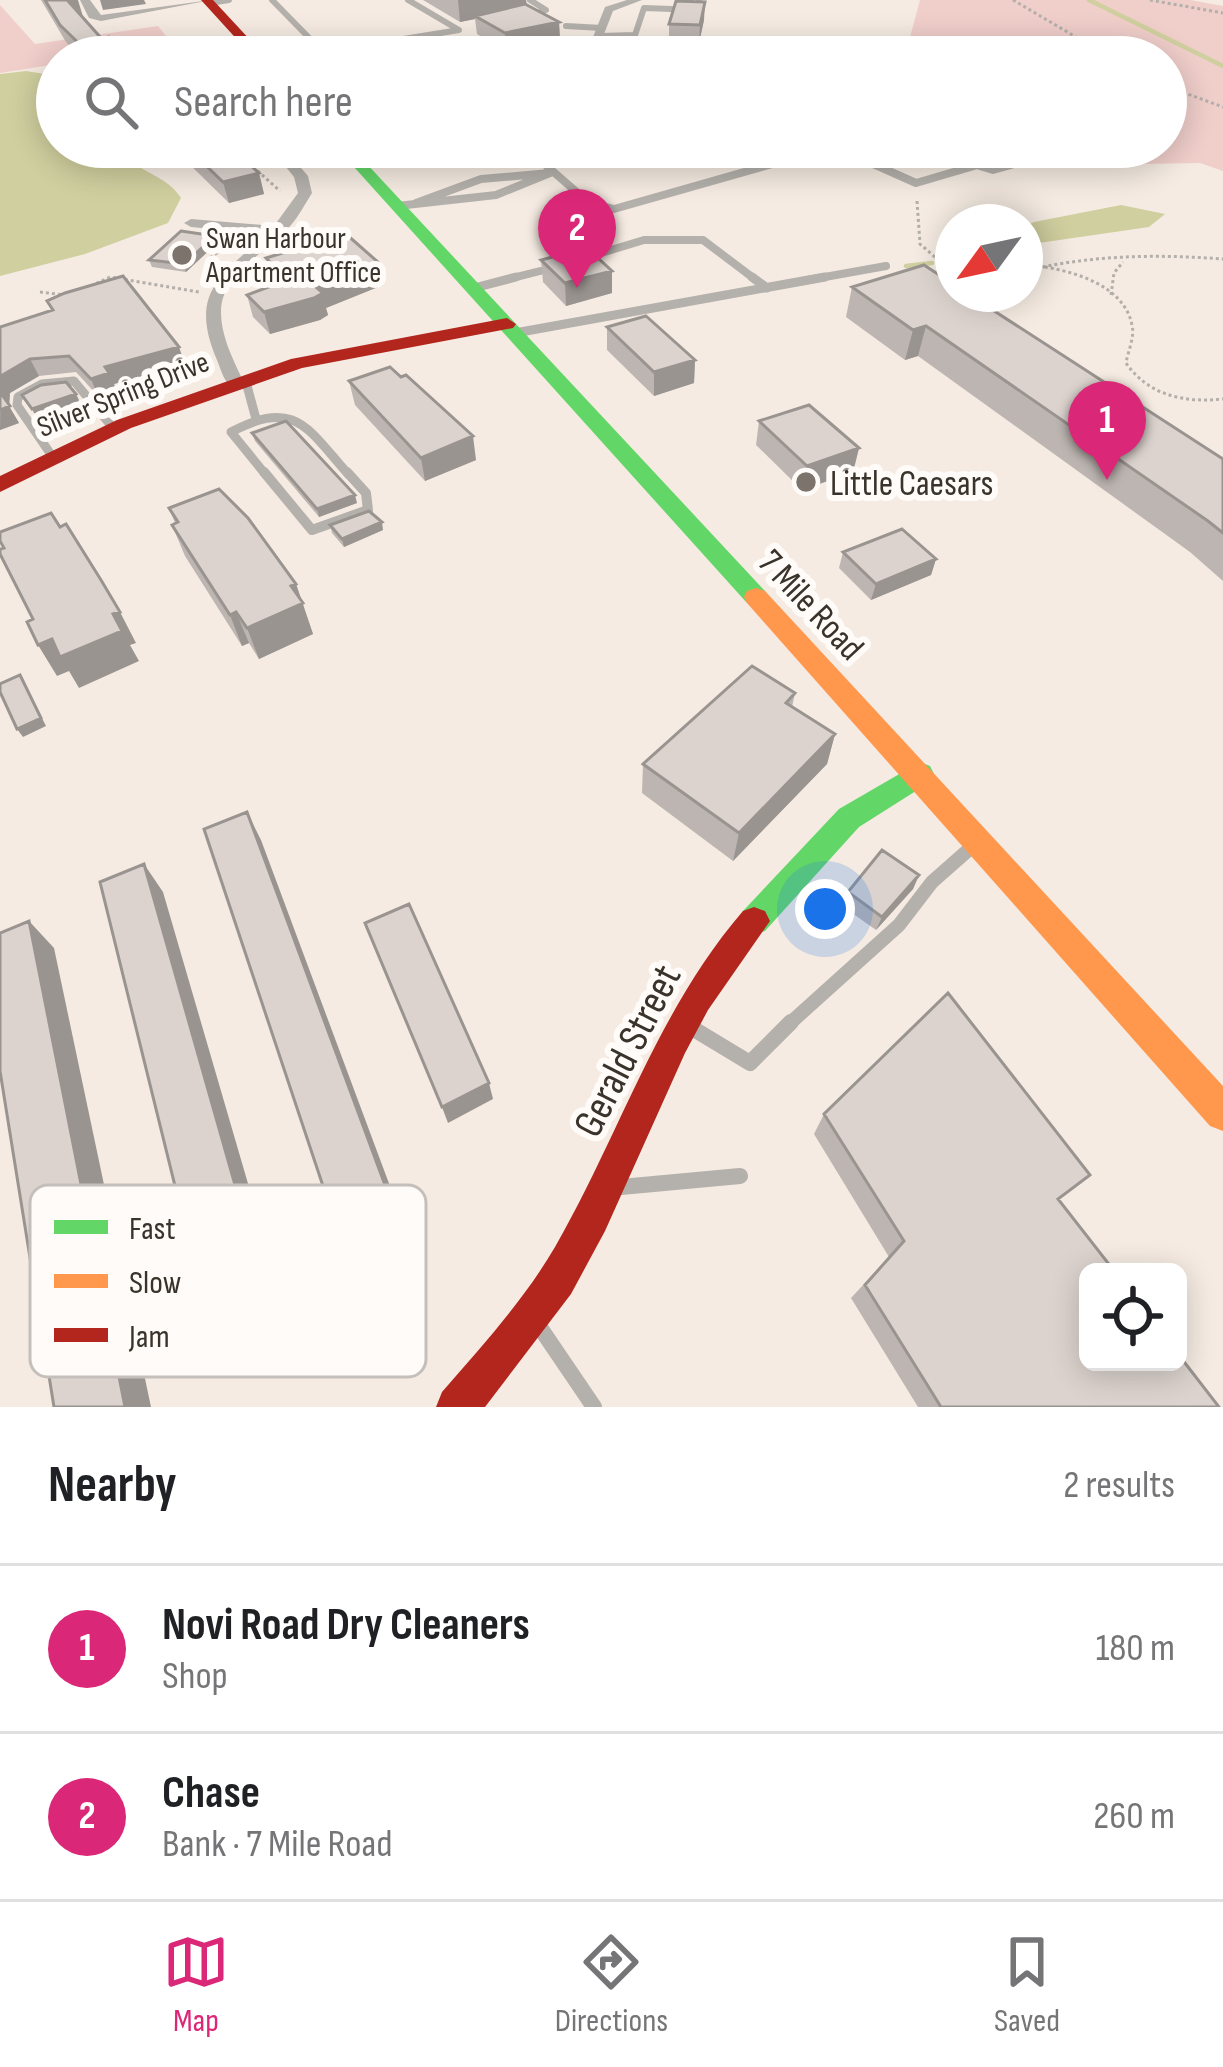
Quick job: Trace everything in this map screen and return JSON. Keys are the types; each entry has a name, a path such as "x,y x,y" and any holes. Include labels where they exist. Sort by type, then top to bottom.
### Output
{"street":[{"path":"85,0 93,16 108,18 213,1 242,36"},
{"path":"598,36 609,9 637,0"},
{"path":"241,384 213,329 215,296 227,269 300,202 305,184 292,168"},
{"name":"7 Mile Road","path":"366,168 406,205 474,288 1223,1113"},
{"path":"191,223 274,230"},
{"name":"Silver Spring Drive","path":"0,485 113,428 241,384 275,376 304,380 515,333"},
{"name":"Gerald Street","path":"458,1407 532,1316 569,1261 683,1023 730,946 849,818 920,774"}],"lane":[{"path":"272,0 307,36"},
{"path":"408,0 468,35 463,36"},
{"path":"522,17 546,10 530,0"},
{"path":"629,36 635,35 644,8 699,10 699,0"},
{"path":"422,36 480,26"},
{"path":"566,26 585,36"},
{"path":"545,168 587,202 614,209 759,168"},
{"path":"881,168 916,183 967,168"},
{"path":"406,205 445,204 535,183 550,173"},
{"path":"571,262 644,240 690,238 708,243 767,288"},
{"path":"227,269 246,278 299,263"},
{"path":"515,333 886,266"},
{"path":"474,288 540,271"},
{"path":"52,456 17,405 18,397 30,388 74,381 113,428"},
{"path":"241,384 256,419"},
{"path":"280,415 302,422 366,493 368,510 320,531 309,528 231,432 256,419 280,415"},
{"path":"683,1023 750,1063 809,1003 899,925 932,882 980,840"},
{"path":"605,1188 740,1176"},
{"path":"532,1316 594,1407"}],"path":[{"path":"1013,0 1074,36"},
{"path":"1150,0 1223,13"},
{"path":"1187,94 1223,107"},
{"path":"253,168 280,190 272,206"},
{"path":"253,180 264,177"},
{"path":"916,183 914,232 935,262"},
{"path":"210,258 247,228"},
{"path":"1043,265 1172,255 1223,259"},
{"path":"198,256 227,269"},
{"path":"1111,295 1114,273 1124,261"},
{"path":"1043,267 1086,278 1111,295 1132,326 1126,358 1133,376 1175,398 1223,399"},
{"path":"89,286 110,277 203,292"},
{"path":"40,292 67,296"}],"shaded area":[{"path":"920,0 1190,0 1223,6 1223,171 1187,163 1187,36 910,36"},
{"path":"0,5 36,44 36,67 0,73"},
{"path":"158,26 166,36 90,36"},
{"path":"36,73 36,168 141,168 181,198 168,223 85,254 0,276 0,74"},
{"path":"1121,205 1165,214 1149,227 1043,242 1043,220"}],"building":[{"path":"45,0 77,0 69,2 99,36 71,36"},
{"path":"676,1 705,2 700,25 669,24"},
{"path":"525,4 559,22 505,33 475,16"},
{"path":"209,168 253,168 259,173 223,182"},
{"path":"181,231 215,236 184,264 149,260"},
{"path":"346,234 379,263 317,288 323,293 314,298 264,312 247,295 288,280 266,258"},
{"path":"587,248 612,271 565,283 541,260"},
{"path":"924,265 935,272 935,312 996,312 1223,459 1223,533 926,326 913,330 852,287"},
{"path":"123,276 179,347 105,367 109,373 91,379 69,356 30,359 1,376 0,391 0,327 53,310 47,301 65,293"},
{"path":"646,316 695,360 654,372 607,327"},
{"path":"390,367 401,377 406,375 473,436 421,458 349,381"},
{"path":"66,382 76,394 32,409 22,395 41,385"},
{"path":"809,405 859,448 807,466 759,421"},
{"path":"286,421 355,495 317,509 252,433"},
{"path":"219,489 248,518 296,584 291,586 303,603 247,628 236,612 230,615 172,525 178,522 169,508"},
{"path":"369,511 382,522 342,539 330,525"},
{"path":"51,513 60,527 66,524 101,580 120,612 113,614 122,631 60,657 52,639 38,645 27,622 33,619 0,554 4,548 0,532"},
{"path":"902,529 936,559 876,584 843,552"},
{"path":"752,666 795,693 786,703 835,734 739,833 643,764"},
{"path":"20,675 41,718 17,729 0,684"},
{"path":"247,812 385,1185 323,1185 204,829"},
{"path":"882,850 919,875 882,917 848,892"},
{"path":"144,864 235,1185 175,1185 100,882"},
{"path":"409,904 489,1083 442,1107 365,923"},
{"path":"29,921 81,1185 30,1185 30,1258 0,1071 0,933"},
{"path":"948,993 1090,1175 1058,1199 1108,1263 1079,1263 1079,1371 1187,1371 1187,1366 1219,1407 941,1407 865,1285 904,1241 824,1114"},
{"path":"49,1377 119,1377 125,1407 54,1407"}],"waterway":[{"path":"1089,0 1162,36"},
{"path":"1187,48 1223,66"},
{"path":"906,266 932,263"}],"traffic: fast":[{"path":"362,168 756,597"},
{"path":"754,921 849,818 920,774"}],"traffic: slow":[{"path":"756,597 1223,1113"}],"traffic: jam":[{"path":"207,0 240,36"},
{"path":"0,485 124,424 298,363 507,324"},
{"path":"457,1407 557,1280 592,1217 673,1041 723,958 754,921"}],"place":[{"name":"Swan Harbour Apartment Office","path":"182,255"},
{"name":"Chase","path":"577,288"},
{"name":"Novi Road Dry Cleaners","path":"1107,480"},
{"name":"Little Caesars","path":"806,482"}]}
